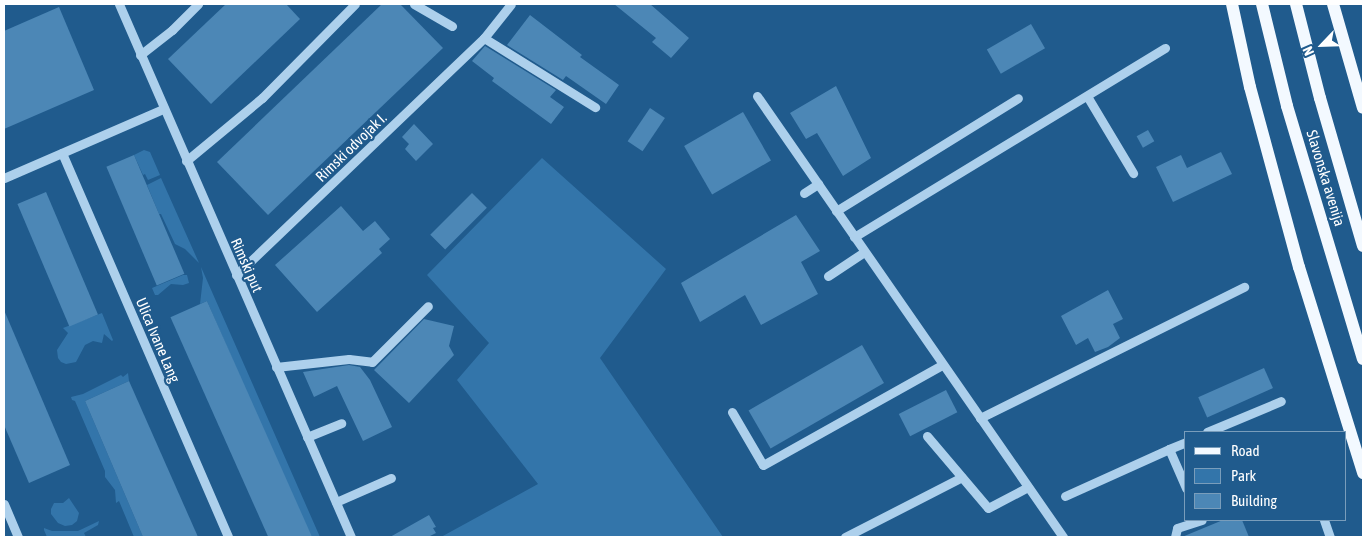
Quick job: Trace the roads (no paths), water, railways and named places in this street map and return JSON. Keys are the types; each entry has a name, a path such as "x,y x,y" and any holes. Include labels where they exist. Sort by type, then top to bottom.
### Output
{"main road":[{"path":"1232,4 1250,87 1299,267 1363,473"},
{"name":"Slavonska avenija","path":"1262,4 1288,106 1363,360"},
{"name":"Slavonska avenija","path":"1296,4 1320,98 1363,246"},
{"path":"1333,4 1363,108"}],"street":[{"name":"Rimski put","path":"119,4 163,109 351,537"},
{"path":"140,55 172,30 198,4"},
{"path":"186,161 262,98 355,4"},
{"path":"414,4 452,26"},
{"name":"Rimski odvojak I.","path":"236,276 484,38 512,4"},
{"path":"484,38 595,107"},
{"path":"854,237 1165,48"},
{"path":"757,96 1062,537"},
{"path":"1087,96 1133,173"},
{"path":"836,211 1018,98"},
{"path":"4,178 163,109"},
{"name":"Ulica Ivane Lang","path":"62,153 228,537"},
{"path":"804,193 818,184"},
{"path":"828,276 864,252"},
{"path":"980,418 1244,287"},
{"path":"276,367 349,359 372,362 428,306"},
{"path":"732,412 763,465 942,365"},
{"path":"1209,431 1281,400"},
{"path":"307,437 341,423"},
{"path":"927,436 988,508 1028,487"},
{"path":"1065,496 1184,443"},
{"path":"1169,449 1184,483"},
{"path":"846,537 962,477"},
{"path":"336,502 390,478"},
{"path":"4,504 18,537"},
{"path":"1175,537 1177,528 1197,521"},
{"path":"1324,521 1330,537"}]}
